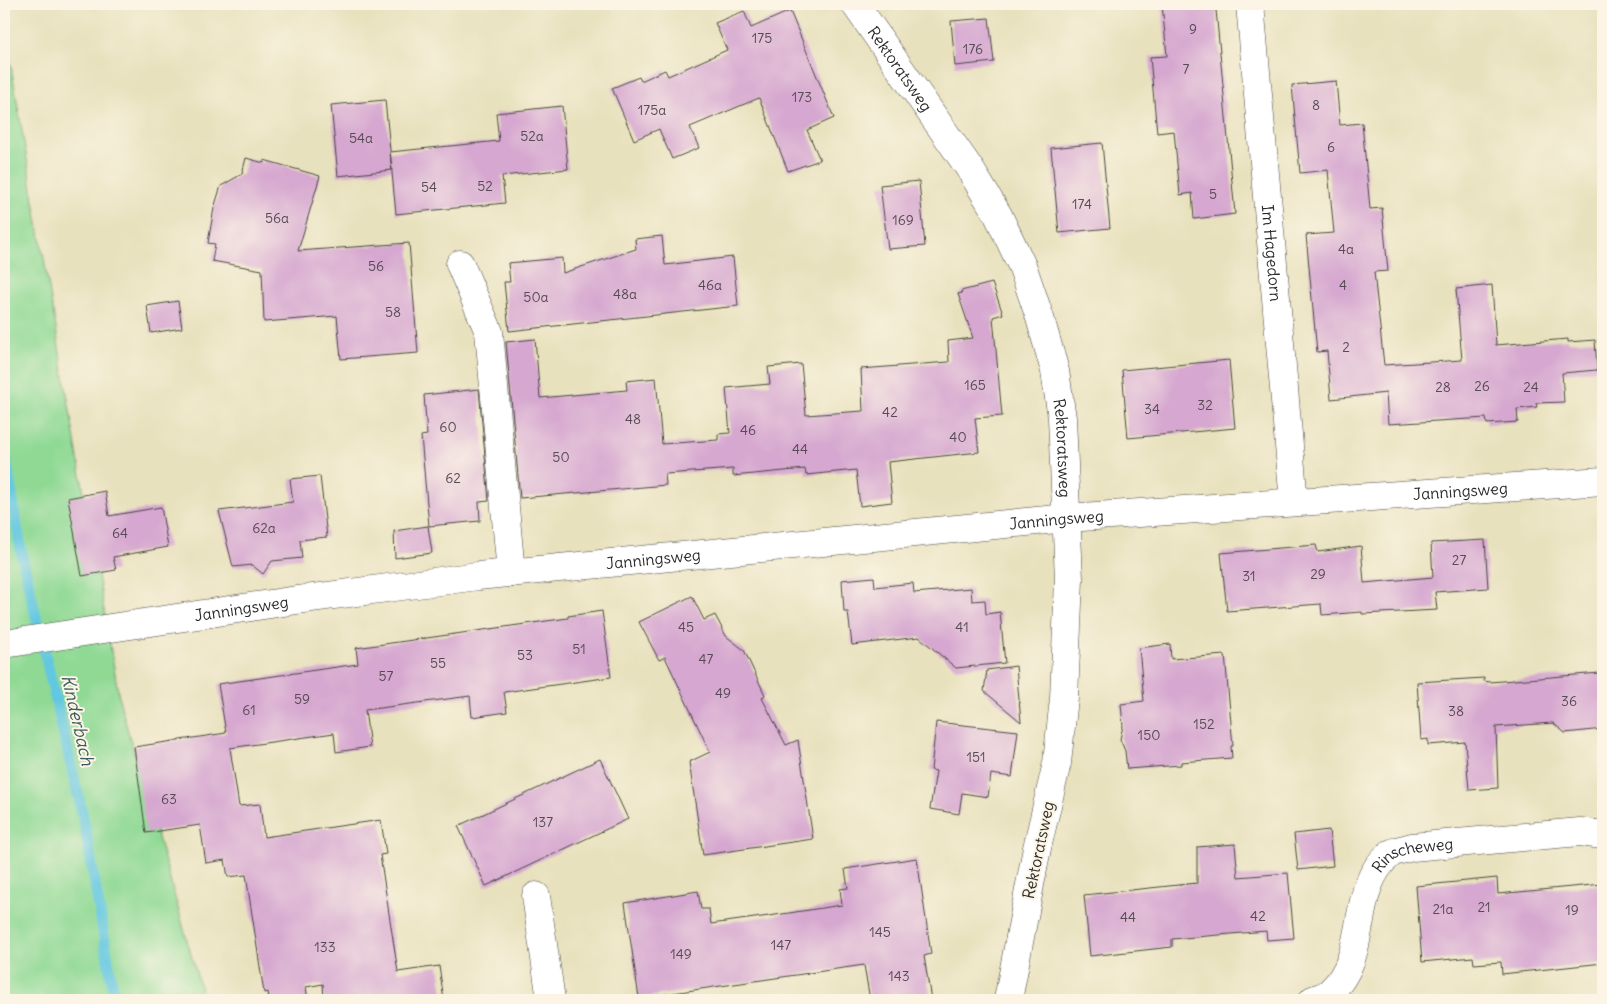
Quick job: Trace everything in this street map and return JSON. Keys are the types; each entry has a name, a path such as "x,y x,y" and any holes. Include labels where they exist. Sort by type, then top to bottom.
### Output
{"street":[{"name":"Rektoratsweg","path":"855,4 970,170 998,215 1023,268 1055,371 1062,418 1069,579 1064,698 1056,763 1037,848 1008,1000"},
{"name":"Im Hagedorn","path":"1250,4 1294,502"},
{"path":"460,264 489,332 510,573"},
{"name":"Janningsweg","path":"6,644 88,630 297,600 510,573 1067,518 1603,481"},
{"name":"Rinscheweg","path":"1313,1000 1330,993 1350,967 1368,888 1376,869 1392,853 1412,847 1580,832 1603,835"},
{"path":"536,896 551,1000"}],"green space":[{"path":"4,25 120,703 204,1000 4,1000"}],"building":[{"path":"1162,4 1213,4 1214,10 1216,10 1235,214 1194,219 1192,193 1180,195 1174,131 1157,133 1150,57 1167,56"},
{"path":"744,11 751,28 790,11 834,118 807,130 820,160 788,171 759,98 690,127 699,148 672,159 659,129 634,140 612,88 639,77 641,81 665,70 668,76 727,50 715,23"},
{"path":"989,18 994,62 955,66 951,21"},
{"path":"1336,81 1340,125 1362,123 1370,209 1382,208 1388,271 1374,272 1384,365 1462,360 1456,289 1492,285 1496,345 1568,339 1568,342 1595,340 1597,370 1562,373 1564,402 1536,403 1537,407 1517,409 1518,422 1487,424 1486,418 1388,424 1386,393 1331,399 1327,351 1317,352 1306,235 1334,233 1328,170 1300,173 1292,85"},
{"path":"385,100 392,170 338,176 331,105"},
{"path":"562,106 568,169 502,176 505,203 396,214 390,152 499,141 496,113"},
{"path":"1102,143 1110,228 1059,233 1051,148"},
{"path":"246,158 264,163 264,160 320,176 298,251 409,243 418,353 341,359 337,316 264,322 262,270 212,261 215,244 208,243 214,208 221,186 242,174"},
{"path":"919,181 925,246 888,249 880,185"},
{"path":"662,236 665,265 733,257 738,306 509,331 504,282 510,282 508,263 562,258 563,273 636,249 635,239"},
{"path":"992,283 1003,314 993,317 1002,416 975,418 979,452 888,462 892,502 860,506 856,470 806,475 805,469 733,476 733,469 665,474 666,485 520,498 506,342 535,339 540,398 627,390 626,381 656,378 662,444 718,440 718,434 730,433 726,388 770,384 768,367 801,364 806,415 863,411 861,369 949,362 948,341 973,338 958,294 962,293 961,291"},
{"path":"178,301 182,328 151,333 147,306"},
{"path":"1229,360 1235,428 1128,438 1122,370"},
{"path":"479,389 489,501 479,502 480,521 429,526 421,436 427,435 424,395"},
{"path":"320,476 327,537 300,540 302,558 272,561 263,574 252,565 233,567 219,511 293,502 290,479"},
{"path":"105,491 109,516 161,507 168,547 113,557 116,570 82,576 68,498"},
{"path":"428,526 432,553 395,558 394,531"},
{"path":"1485,540 1488,588 1435,592 1437,610 1322,615 1321,604 1227,611 1221,553 1316,545 1318,552 1361,546 1364,583 1433,577 1431,543"},
{"path":"874,577 875,587 913,583 914,593 971,588 972,601 985,600 986,614 1000,612 1005,663 956,668 919,637 852,645 848,612 844,612 842,580"},
{"path":"692,596 704,620 715,615 726,636 744,650 765,695 762,698 786,745 798,740 813,839 703,855 689,762 710,752 665,657 659,660 639,622"},
{"path":"602,611 611,677 504,692 507,712 472,717 470,696 365,710 370,747 336,752 334,733 230,748 239,806 260,804 264,837 381,820 386,854 380,855 398,972 439,966 444,1000 324,1000 323,984 306,987 308,1000 269,1000 268,992 264,993 246,875 228,877 225,860 206,863 200,825 146,833 134,747 226,733 218,684 358,664 356,648 568,618 568,616"},
{"path":"1170,644 1171,659 1225,655 1233,746 1231,746 1232,758 1181,762 1181,765 1127,769 1125,751 1120,739 1123,726 1121,704 1144,701 1139,648"},
{"path":"1016,666 1021,722 984,691 987,670"},
{"path":"1600,673 1603,691 1603,729 1565,733 1553,723 1496,727 1498,788 1469,790 1465,742 1428,745 1428,739 1421,740 1417,682 1484,678 1484,681 1490,682"},
{"path":"936,722 1018,731 1012,777 991,774 988,797 962,793 959,814 930,809 936,771 931,770"},
{"path":"600,759 628,819 486,886 458,826"},
{"path":"1329,830 1333,866 1298,870 1294,834"},
{"path":"1235,844 1238,877 1288,873 1294,938 1267,940 1266,931 1172,939 1172,947 1090,956 1084,895 1197,883 1197,847"},
{"path":"917,858 931,954 924,956 931,1000 870,1000 864,965 639,998 625,903 698,891 701,909 709,909 711,924 842,905 840,889 848,888 845,869"},
{"path":"1497,878 1498,894 1603,884 1603,963 1502,974 1501,962 1474,964 1473,957 1422,962 1416,886"}],"waterway":[{"name":"Kinderbach","path":"4,448 22,556 84,821 115,1000"}]}
